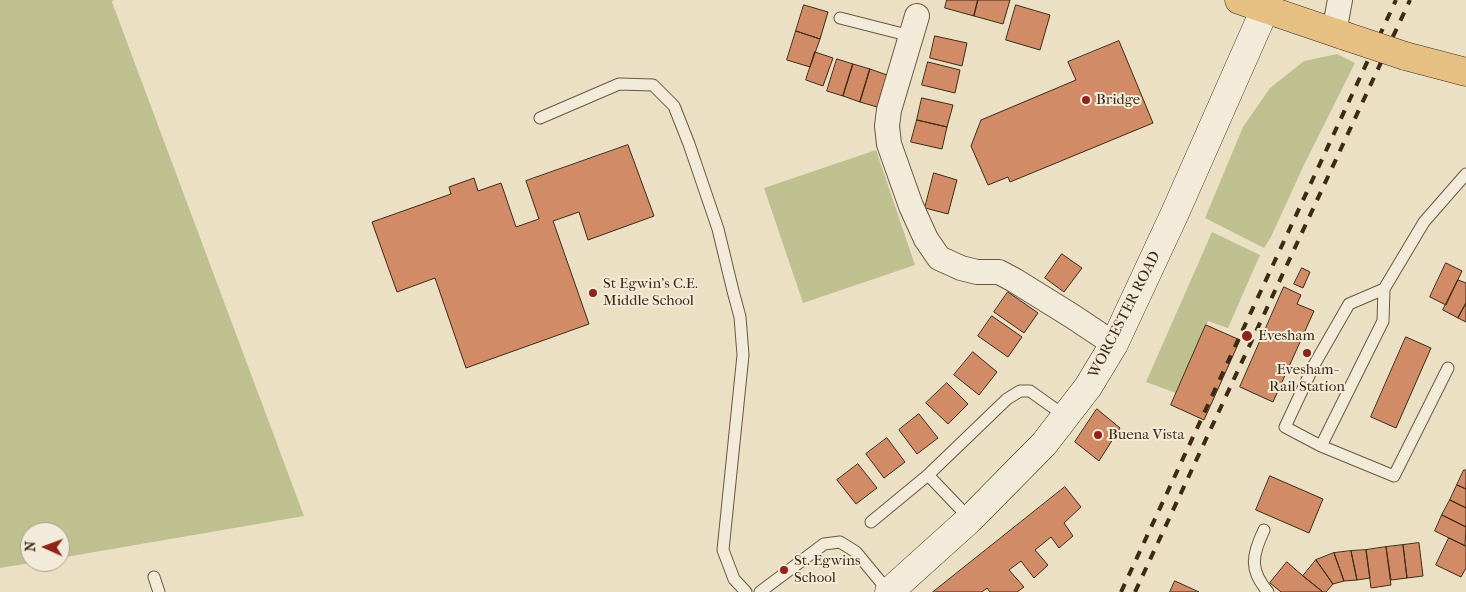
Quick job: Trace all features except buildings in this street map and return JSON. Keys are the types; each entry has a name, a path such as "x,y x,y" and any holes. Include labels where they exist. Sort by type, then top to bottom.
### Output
{"main road":[{"path":"1239,0 1405,56 1466,72"},
{"name":"WORCESTER ROAD","path":"889,592 970,519 1044,444 1088,387 1114,344 1175,213 1265,9"}],"street":[{"path":"1339,34 1340,0"},
{"path":"914,26 889,110 887,126 889,144 911,206 926,239 939,258 961,268 977,272 999,272 1114,344"}],"lane":[{"path":"840,18 914,26"},
{"path":"540,118 619,84 653,85 674,106 718,229 740,316 743,355 722,550 734,578 746,592"},
{"path":"1321,446 1382,321 1384,289 1424,222 1466,174"},
{"path":"1384,289 1350,304 1314,365 1285,428 1321,446 1394,476 1448,368"},
{"path":"871,522 928,475 1020,390 1030,391 1066,416"},
{"path":"928,475 970,519"},
{"path":"1264,530 1256,546 1253,558 1259,582 1268,592"},
{"path":"760,592 824,544 840,542 856,552 889,592"},
{"path":"154,577 159,592"}],"green space":[{"path":"0,0 113,0 112,2 304,516 70,556 70,522 20,522 20,565 0,568"},
{"path":"1337,54 1355,63 1264,248 1205,218 1243,127 1270,88 1304,61"},
{"path":"876,150 915,265 803,303 764,188"},
{"path":"1212,232 1260,255 1228,328 1208,321 1176,393 1146,382"}],"railway":[{"path":"1121,592 1396,0"},
{"path":"1135,592 1410,0"}],"place":[{"name":"Bridge","path":"1086,100"},
{"name":"St Egwin's C.E. Middle School","path":"593,293"},
{"name":"Evesham","path":"1247,336"},
{"name":"Evesham- Rail Station","path":"1307,353"},
{"name":"Buena Vista","path":"1098,435"},
{"name":"St. Egwins School","path":"784,570"}]}
